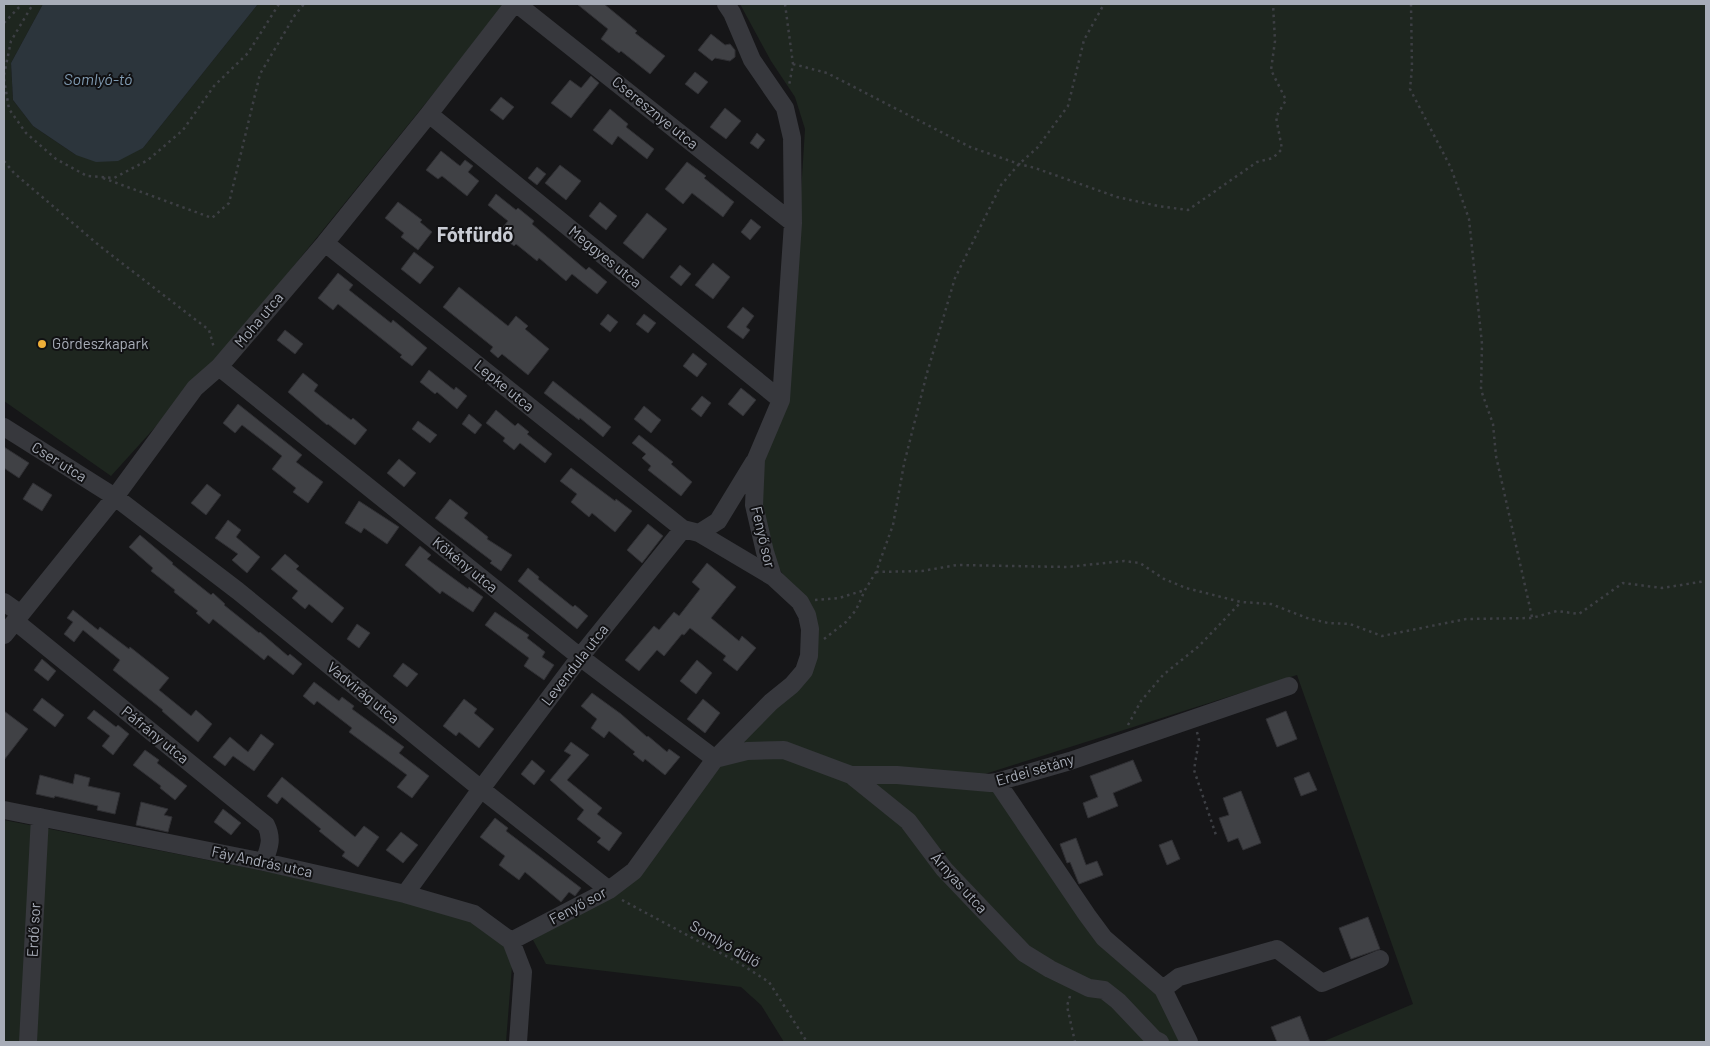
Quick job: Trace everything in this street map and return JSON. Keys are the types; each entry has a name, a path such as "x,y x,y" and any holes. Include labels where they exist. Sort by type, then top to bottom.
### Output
{"street":[{"name":"Moha utca","path":"4,635 115,497 196,388 219,366 325,243 516,4"},
{"name":"Cseresznye utca","path":"516,4 792,223"},
{"path":"726,4 732,13 752,60 785,108"},
{"name":"Fenyő sor","path":"511,941 609,890 634,871 715,759 771,702 792,685 804,671 809,656 810,629 807,615 800,602 773,577 754,505 756,459 781,400 792,223 792,138 785,108"},
{"name":"Meggyes utca","path":"429,114 781,400"},
{"name":"Lepke utca","path":"325,243 691,531 773,577"},
{"name":"Kökény utca","path":"219,366 580,657 715,759"},
{"name":"Cser utca","path":"4,427 115,497"},
{"name":"Levendula utca","path":"405,894 580,657 691,531 718,521 756,459"},
{"name":"Vadvirág utca","path":"115,497 238,591 481,789 609,890"},
{"name":"Páfrány utca","path":"4,602 18,617 266,825 271,835 264,862"},
{"name":"Erdei sétány","path":"715,759 747,751 784,750 851,775 897,775 990,783 1070,761 1289,686"},
{"name":"Árnyas utca","path":"851,775 908,821 944,869 1024,953 1050,969 1089,988 1104,990 1160,1042"},
{"path":"997,782 1104,938 1163,989 1189,1042"},
{"name":"Fáy András utca","path":"4,810 264,862 405,894 474,914 511,941"},
{"name":"Erdő sor","path":"28,1042 40,817"},
{"path":"511,941 523,972 518,1042"},
{"path":"1163,989 1179,977 1276,948 1322,983 1380,959"}],"path":[{"path":"4,23 22,4"},
{"path":"4,75 11,41 33,4"},
{"path":"4,79 9,110 26,133 56,159 87,176 114,178 148,160 183,130 214,86 248,53 279,4"},
{"path":"100,177 212,218 229,202 260,74 295,15 304,4"},
{"path":"785,4 793,64 785,108"},
{"path":"809,656 822,641 846,622 856,610 876,572 893,525 904,464 915,418 956,278 1001,185 1019,164 1037,148 1068,106 1084,40 1104,4"},
{"path":"793,64 827,72 970,147 1117,197 1188,210 1257,162 1273,158 1282,148 1276,118 1286,100 1271,70 1275,41 1273,4"},
{"path":"1411,4 1412,68 1410,89 1451,168 1469,219 1482,344 1481,390 1493,424 1496,456 1532,618"},
{"path":"4,161 14,173 101,247 209,330 219,366"},
{"path":"876,572 922,571 957,565 1067,567 1124,561 1140,563 1164,579 1186,588 1241,602 1271,604 1307,618 1328,623 1350,624 1382,636 1466,619 1532,618 1557,611 1579,614 1623,583 1662,588 1706,581"},
{"path":"800,602 839,598 865,590"},
{"path":"1118,745 1141,701 1163,675 1199,646 1241,602"},
{"path":"1193,719 1199,740 1194,770 1217,838"},
{"name":"Somlyó dűlő","path":"609,890 615,896 739,963 769,982 807,1042"},
{"path":"1075,980 1067,1006 1075,1042"}],"shaded area":[{"path":"4,4 43,4 11,63 13,100 33,126 76,155 143,148 258,4 506,4 233,341 111,476 4,401"},
{"path":"740,4 1706,4 1706,1042 1322,1042 1413,1004 1297,675 985,774 1159,996 1181,1042 784,1042 761,1005 741,987 546,964 533,940 640,874 731,742 801,669 810,634 800,602 766,547 761,512 761,466 789,384 805,129 795,97 771,61"},
{"path":"4,820 390,896 469,917 503,944 512,966 506,1042 4,1042"}],"water":[{"name":"Somlyó-tó","path":"43,4 258,4 143,148 118,161 96,162 76,155 33,126 13,100 11,63"}],"building":[{"path":"577,4 604,4 637,31 635,33 665,56 650,74 621,51 619,53 601,39 608,29"},
{"path":"711,34 725,45 730,44 735,50 735,57 730,61 715,58 712,61 698,50"},
{"path":"695,72 708,82 698,94 685,84"},
{"path":"591,76 599,83 571,118 551,103 570,80 581,88"},
{"path":"501,97 514,107 503,120 490,110"},
{"path":"725,108 741,121 726,139 710,127"},
{"path":"610,109 628,124 626,127 654,149 647,159 618,136 612,145 593,130"},
{"path":"757,133 765,140 758,149 750,143"},
{"path":"441,151 460,166 465,160 473,166 468,172 479,181 467,196 442,176 438,179 426,170"},
{"path":"687,162 706,176 704,178 734,202 723,217 692,193 683,204 665,189"},
{"path":"560,165 581,181 566,200 545,183"},
{"path":"537,167 546,174 537,185 528,178"},
{"path":"496,194 534,221 532,224 586,270 589,267 607,282 597,294 572,274 566,281 539,258 537,261 516,244 514,246 498,233 508,221 488,205"},
{"path":"398,202 422,220 420,222 432,232 418,250 401,237 404,233 385,218"},
{"path":"600,202 617,216 606,230 589,216"},
{"path":"647,213 667,229 643,259 623,243"},
{"path":"751,219 761,227 750,240 741,232"},
{"path":"414,252 434,267 420,284 401,269"},
{"path":"713,263 730,277 713,299 695,285"},
{"path":"680,265 691,274 681,286 670,277"},
{"path":"338,273 353,285 349,290 391,323 393,320 427,348 412,366 400,357 402,355 338,304 333,310 318,298"},
{"path":"459,287 508,326 516,316 528,326 525,329 549,349 528,375 502,354 498,358 490,351 493,347 443,307"},
{"path":"743,307 754,316 746,327 750,330 743,339 727,327"},
{"path":"608,314 618,322 610,332 600,324"},
{"path":"644,314 656,323 648,333 636,324"},
{"path":"285,330 303,344 295,354 277,340"},
{"path":"693,353 707,364 697,377 683,366"},
{"path":"429,370 454,390 456,387 467,396 457,409 437,392 435,394 420,382"},
{"path":"303,373 318,385 314,391 367,430 355,445 327,425 288,392"},
{"path":"553,381 611,427 603,437 544,393"},
{"path":"741,388 756,400 743,416 728,404"},
{"path":"702,396 711,403 701,417 691,409"},
{"path":"238,404 302,455 296,462 323,482 308,503 293,492 296,488 272,469 282,456 242,425 235,433 223,423"},
{"path":"644,406 661,420 651,433 634,419"},
{"path":"496,410 515,426 518,423 529,432 527,434 552,454 545,463 520,443 514,450 503,441 505,438 486,423"},
{"path":"469,414 482,425 475,434 462,424"},
{"path":"418,421 437,435 430,443 412,429"},
{"path":"639,435 673,462 671,464 692,482 681,496 648,470 651,466 642,458 646,454 632,443"},
{"path":"4,447 29,463 19,478 4,468"},
{"path":"399,459 416,473 404,487 387,473"},
{"path":"571,468 615,501 616,499 632,511 615,532 592,513 589,517 571,502 577,494 560,481"},
{"path":"33,483 52,495 42,511 23,499"},
{"path":"207,484 221,495 206,515 191,503"},
{"path":"450,499 468,513 464,518 488,537 487,539 512,555 501,571 490,563 492,561 435,518"},
{"path":"359,501 399,527 387,544 364,528 361,533 345,523"},
{"path":"228,520 241,530 236,537 260,557 247,573 232,560 238,554 215,538"},
{"path":"648,524 663,536 642,563 627,550"},
{"path":"140,535 172,564 211,595 213,593 224,605 288,656 290,654 302,664 293,675 268,655 264,660 213,619 209,624 196,613 198,611 151,571 153,568 129,547"},
{"path":"420,546 431,555 427,559 468,589 469,587 483,597 473,612 442,591 440,594 405,565"},
{"path":"285,554 299,566 296,569 344,608 332,623 309,604 305,609 292,598 298,591 271,569"},
{"path":"707,563 736,587 711,618 739,641 742,636 756,648 737,671 723,660 726,656 690,628 684,635 682,634 664,656 657,650 639,671 625,660 654,626 659,630 674,612 679,616 700,589 692,582"},
{"path":"528,568 539,577 538,579 573,607 575,605 588,616 577,629 518,581"},
{"path":"73,610 98,630 100,627 129,649 130,647 169,678 159,690 191,716 196,710 212,724 198,742 163,710 113,670 120,660 83,630 74,642 64,634 73,622 67,618"},
{"path":"495,612 529,635 527,638 545,652 542,657 554,665 544,680 524,666 529,658 485,625"},
{"path":"357,624 370,633 359,648 347,639"},
{"path":"42,659 56,671 48,681 34,670"},
{"path":"697,660 712,673 696,694 680,681"},
{"path":"403,663 418,674 407,687 393,676"},
{"path":"314,682 339,701 342,697 354,706 352,709 404,747 399,753 429,776 412,798 397,787 407,775 349,732 352,728 317,701 314,705 303,696"},
{"path":"592,693 667,752 669,749 680,757 665,775 645,759 643,762 633,754 635,752 609,731 604,738 591,728 597,719 581,706"},
{"path":"42,698 64,715 55,727 33,710"},
{"path":"464,699 477,709 474,713 494,729 479,748 459,732 456,736 443,726"},
{"path":"703,699 720,713 705,733 687,719"},
{"path":"94,710 116,727 118,725 129,734 113,755 102,746 110,736 87,718"},
{"path":"4,711 28,729 4,760"},
{"path":"1286,711 1297,739 1277,747 1266,719"},
{"path":"261,734 274,744 254,771 233,756 225,766 213,757 230,737 248,752"},
{"path":"571,742 589,755 567,780 602,808 597,814 622,833 609,851 597,842 601,838 577,819 584,810 550,780 571,755 564,751"},
{"path":"145,750 159,760 157,763 187,786 175,800 160,788 161,786 133,765"},
{"path":"532,760 545,771 534,785 521,774"},
{"path":"1133,760 1142,781 1113,793 1118,806 1088,818 1083,803 1098,797 1090,776"},
{"path":"1309,772 1317,790 1301,796 1294,778"},
{"path":"75,774 90,778 88,786 120,793 115,814 97,810 98,806 55,796 54,798 36,794 40,775 73,784"},
{"path":"282,777 355,837 364,826 379,837 358,867 342,856 345,852 319,831 321,829 282,797 277,804 267,796"},
{"path":"1241,791 1261,843 1243,850 1238,838 1228,842 1219,818 1229,815 1223,798"},
{"path":"141,802 168,809 164,815 172,817 168,832 136,825"},
{"path":"223,809 241,823 231,835 214,822"},
{"path":"495,818 508,828 506,831 581,888 575,896 569,892 561,902 525,872 519,880 499,865 505,856 480,837"},
{"path":"401,832 418,845 403,863 386,850"},
{"path":"1076,838 1086,865 1097,861 1103,875 1079,884 1070,862 1067,863 1060,844"},
{"path":"1172,840 1180,859 1167,865 1159,845"},
{"path":"1368,917 1380,949 1351,959 1339,928"},
{"path":"1300,1016 1310,1042 1277,1042 1271,1027"}],"place":[{"name":"Gördeszkapark","path":"42,344"}],"district":[{"name":"Fótfürdő","path":"475,235"}]}
